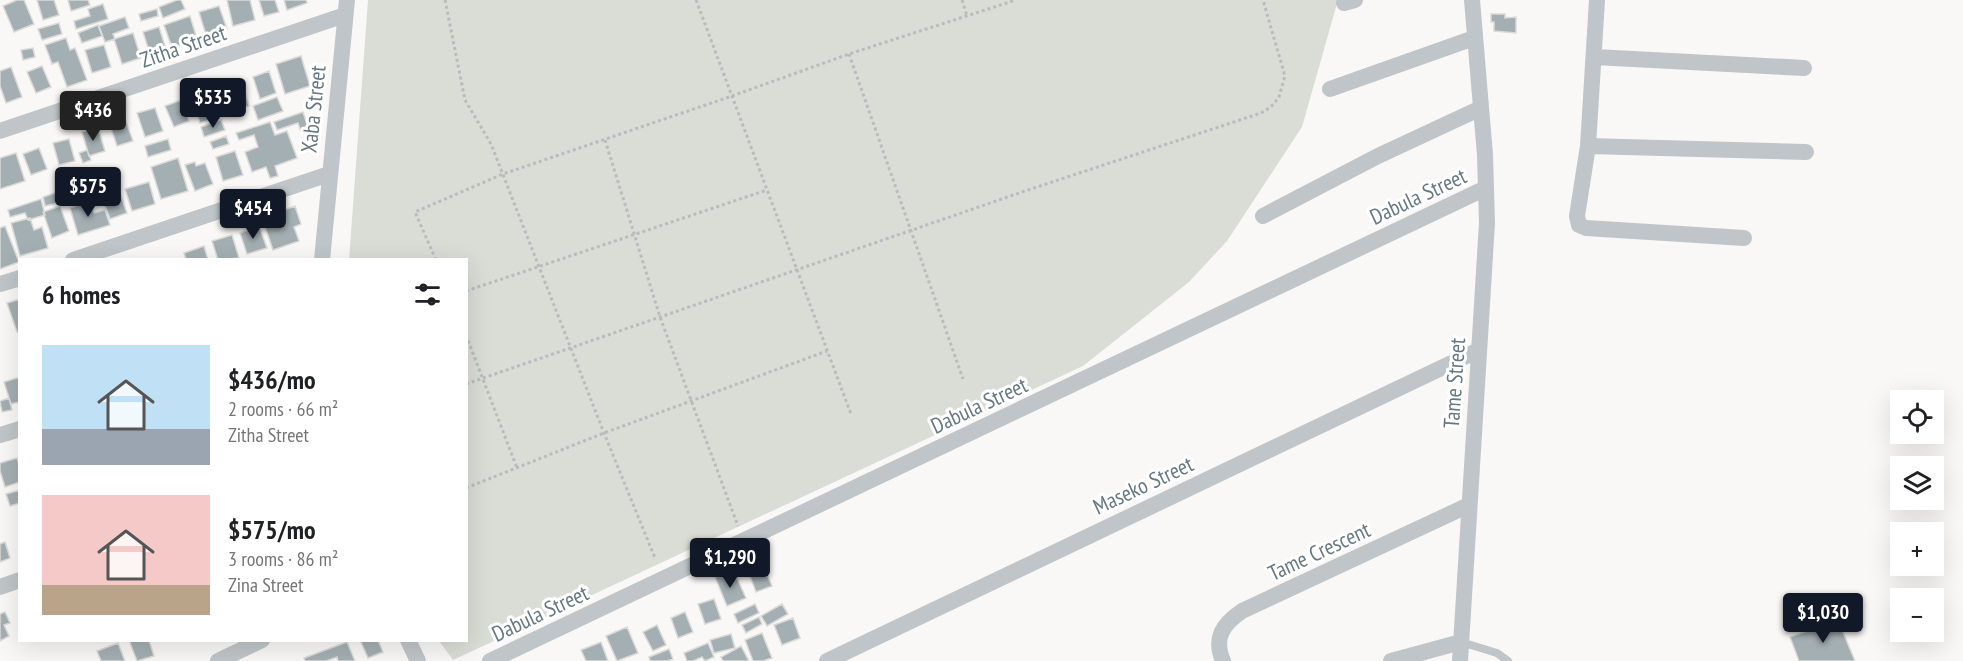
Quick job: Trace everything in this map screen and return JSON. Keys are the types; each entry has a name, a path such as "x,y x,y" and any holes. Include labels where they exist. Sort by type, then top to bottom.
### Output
{"street":[{"name":"Tame Street","path":"1460,661 1487,223 1472,0"},
{"path":"1597,0 1588,146 1577,222 1582,227 1744,238"},
{"name":"Zitha Street","path":"0,131 346,8"},
{"name":"Xaba Street","path":"322,258 346,8"},
{"path":"1330,89 1474,38"},
{"path":"1595,57 1804,68"},
{"path":"1263,216 1378,156 1481,108"},
{"path":"1588,146 1806,152"},
{"path":"79,258 329,174"},
{"name":"Dabula Street","path":"490,661 1486,188"},
{"path":"0,284 18,279"},
{"name":"Maseko Street","path":"827,661 1479,350"},
{"path":"0,435 18,430"},
{"name":"Tame Crescent","path":"1223,661 1219,643 1224,625 1242,611 1469,505"},
{"path":"0,587 18,581"},
{"path":"218,661 258,642"},
{"path":"409,642 418,661"},
{"path":"1391,661 1461,642"}],"lane":[{"path":"1461,642 1497,652 1508,661"}],"path":[{"path":"445,0 465,100 491,144 604,433 656,558"},
{"path":"696,0 850,414"},
{"path":"962,0 967,16"},
{"path":"435,258 415,212 503,174 849,54 1016,0"},
{"path":"468,383 1025,190 1261,113 1279,97 1285,76 1263,0"},
{"path":"849,54 963,379"},
{"path":"605,140 660,317 743,542"},
{"path":"468,290 767,190"},
{"path":"468,340 517,468"},
{"path":"468,487 604,433 827,351"}],"shaded area":[{"path":"368,0 1338,0 1302,127 1227,241 1189,282 1083,366 453,660 440,642 468,642 468,258 349,258"}],"building":[{"path":"17,0 24,0 34,24 14,32 3,6"},
{"path":"37,0 54,0 59,15 43,20"},
{"path":"68,0 88,0 90,5 71,11"},
{"path":"181,0 185,9 163,18 159,7"},
{"path":"227,0 250,0 255,20 233,26"},
{"path":"259,0 275,0 279,12 264,16"},
{"path":"284,0 306,0 307,3 287,10"},
{"path":"103,4 108,19 76,29 74,21 90,16 88,9"},
{"path":"219,6 227,29 206,35 199,12"},
{"path":"157,9 158,16 141,21 139,14"},
{"path":"1491,14 1505,14 1505,18 1516,17 1516,33 1494,31"},
{"path":"190,16 197,39 172,48 164,25"},
{"path":"125,17 129,28 113,34 115,39 105,42 99,26"},
{"path":"59,23 62,34 42,40 38,29"},
{"path":"98,25 102,36 82,43 78,33"},
{"path":"159,27 166,49 150,54 143,32"},
{"path":"133,33 141,58 122,64 114,39"},
{"path":"66,38 70,50 75,48 87,80 67,87 58,62 52,64 45,45"},
{"path":"104,45 111,67 92,73 85,50"},
{"path":"33,48 35,57 23,60 21,50"},
{"path":"301,56 310,86 285,94 276,64"},
{"path":"42,66 51,87 36,93 27,72"},
{"path":"11,67 22,97 6,103 0,86 0,71"},
{"path":"269,71 276,93 260,99 253,77"},
{"path":"242,81 249,106 228,112 221,87"},
{"path":"215,86 224,115 200,123 191,93"},
{"path":"277,97 283,111 258,120 253,106"},
{"path":"181,100 189,121 174,127 165,106"},
{"path":"155,108 163,131 145,137 137,113"},
{"path":"303,112 309,130 301,132 298,123 277,130 274,122"},
{"path":"125,119 133,141 117,146 110,125"},
{"path":"221,120 225,130 204,137 201,127"},
{"path":"270,122 275,135 287,131 297,158 275,166 278,176 270,178 266,167 252,172 245,152 258,147 254,135 239,140 236,133"},
{"path":"98,128 105,151 89,156 82,132"},
{"path":"226,136 229,144 213,149 210,142"},
{"path":"69,139 75,161 59,165 53,143"},
{"path":"168,139 171,150 148,157 145,146"},
{"path":"39,148 47,169 31,175 23,154"},
{"path":"87,150 91,160 83,163 79,153"},
{"path":"235,151 243,175 223,181 216,157"},
{"path":"16,153 25,181 0,189 0,158"},
{"path":"178,158 188,191 161,199 151,167"},
{"path":"195,162 196,166 205,163 213,184 195,191 185,165"},
{"path":"113,175 115,182 100,187 103,195 86,200 85,194 69,199 66,189"},
{"path":"149,182 155,204 132,211 125,189"},
{"path":"119,190 127,213 110,219 102,197"},
{"path":"55,193 58,203 45,206 43,197"},
{"path":"41,199 45,215 28,220 25,213 10,217 8,210"},
{"path":"90,201 94,213 105,210 110,225 78,235 70,208"},
{"path":"60,206 69,231 52,238 43,212"},
{"path":"295,206 301,224 294,227 299,241 273,250 262,218"},
{"path":"30,218 34,230 42,227 48,248 20,256 11,223"},
{"path":"5,226 18,262 0,269 0,228"},
{"path":"259,226 267,248 247,254 240,233"},
{"path":"232,235 239,258 217,258 212,241"},
{"path":"204,246 207,258 185,258 184,253"},
{"path":"18,300 18,332 17,332 7,303"},
{"path":"18,378 18,402 11,404 4,382"},
{"path":"9,398 12,410 2,412 0,401"},
{"path":"17,458 18,483 5,487 0,463"},
{"path":"18,491 18,504 10,506 6,494"},
{"path":"5,542 10,558 0,562 0,544"},
{"path":"764,566 772,586 756,592 748,571"},
{"path":"729,571 733,580 737,578 746,598 727,606 715,577"},
{"path":"714,599 721,619 705,624 698,604"},
{"path":"755,604 759,613 738,623 734,614"},
{"path":"782,604 788,614 767,626 761,616"},
{"path":"5,612 10,623 4,625 9,636 0,641 0,614"},
{"path":"685,612 693,632 678,638 671,618"},
{"path":"759,617 762,624 746,633 742,625"},
{"path":"793,618 800,638 782,645 774,625"},
{"path":"1838,620 1855,661 1799,661 1790,637"},
{"path":"657,625 666,645 653,651 643,632"},
{"path":"627,627 638,653 617,661 606,636"},
{"path":"762,633 772,658 753,661 745,640"},
{"path":"731,634 735,648 714,653 710,640"},
{"path":"130,642 150,642 154,656 137,661"},
{"path":"347,642 355,661 338,661 337,657 326,661 305,661 304,658"},
{"path":"361,642 379,642 383,652 368,658"},
{"path":"601,642 608,661 586,661 581,650"},
{"path":"118,643 125,661 101,661 97,651"},
{"path":"708,643 714,657 705,661 702,657 687,661 684,653"},
{"path":"741,646 749,661 723,661 721,657"},
{"path":"669,649 673,659 650,661 649,657"}]}
